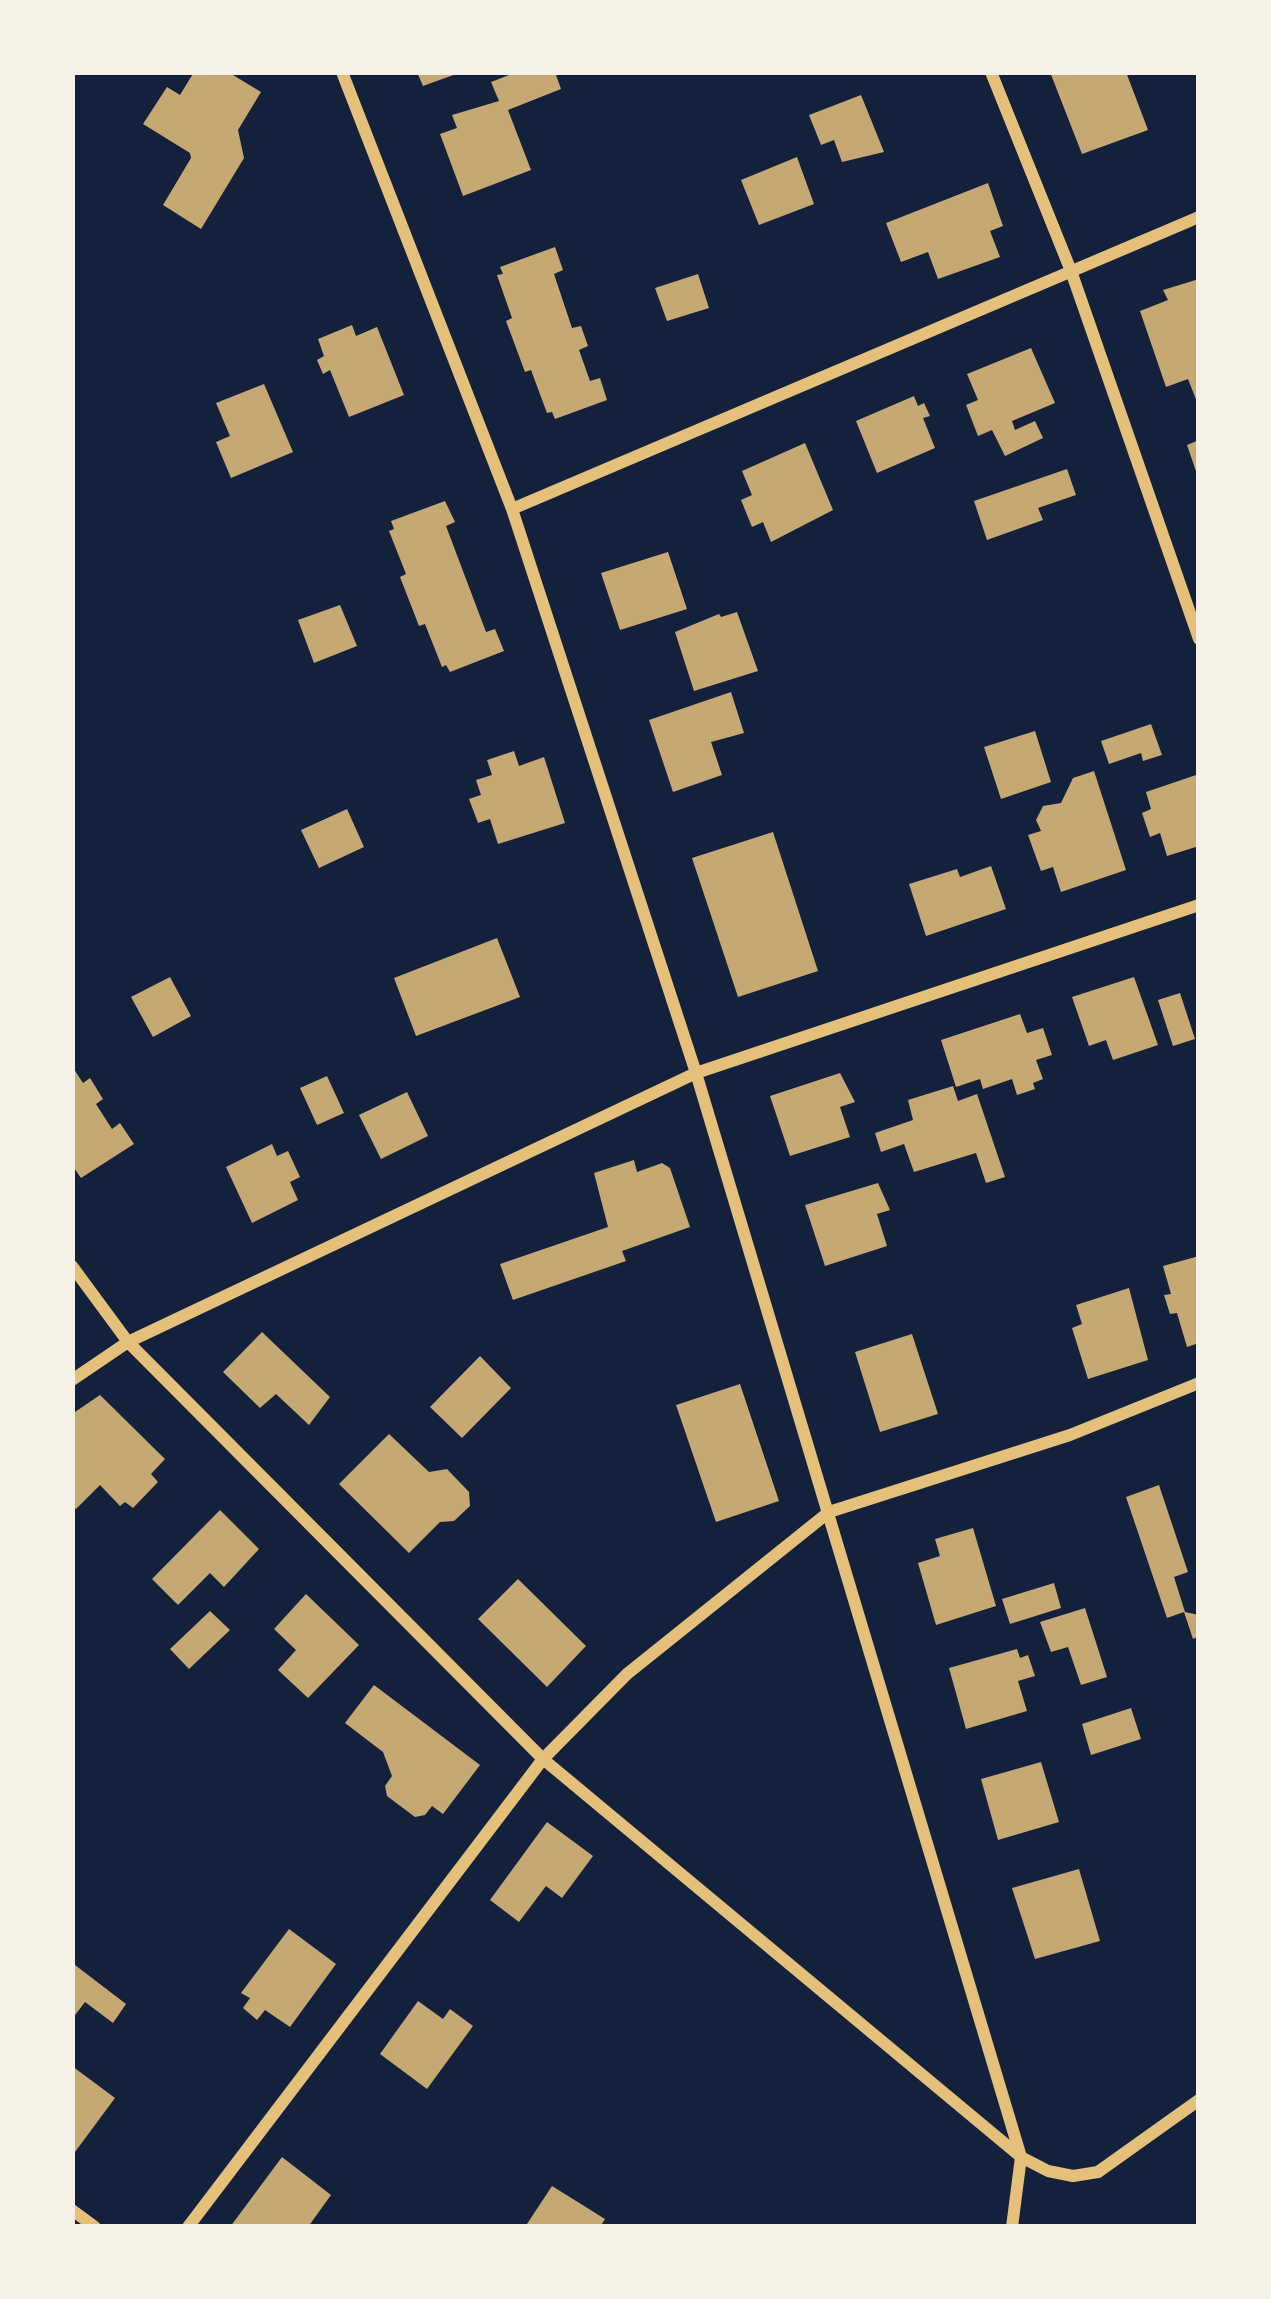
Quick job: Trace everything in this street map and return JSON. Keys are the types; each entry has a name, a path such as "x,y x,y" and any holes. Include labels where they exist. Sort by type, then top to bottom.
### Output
{"street":[{"path":"342,72 512,509 695,1073 1022,2157 1012,2227"},
{"path":"991,72 1071,271 1199,639"},
{"path":"512,509 1199,217"},
{"path":"72,1380 128,1342 695,1073 1199,905"},
{"path":"72,1266 128,1342 543,1759 1022,2157 1048,2171 1073,2176 1098,2172 1199,2100"},
{"path":"188,2227 543,1759 627,1674 829,1511 1070,1435 1199,1383"},
{"path":"72,2210 95,2227"}],"building":[{"path":"194,72 228,72 261,92 238,130 244,158 201,229 163,205 190,153 143,124 167,87 180,95"},
{"path":"417,72 459,72 459,73 423,86"},
{"path":"517,72 555,72 561,89 508,110 531,170 463,196 440,134 457,128 452,115 499,101 491,82"},
{"path":"1050,72 1126,72 1148,130 1082,154"},
{"path":"861,95 884,152 842,162 834,140 821,145 809,115"},
{"path":"797,157 814,204 759,225 741,180"},
{"path":"988,183 1003,226 990,231 1000,257 938,279 928,252 901,262 886,223"},
{"path":"555,247 563,270 554,274 572,328 581,326 588,346 579,350 590,381 600,378 607,400 555,419 552,412 547,413 531,370 525,372 506,321 512,318 497,275 503,274 500,267"},
{"path":"698,274 709,308 667,321 655,288"},
{"path":"1199,279 1199,407 1188,379 1166,387 1140,311 1168,300 1163,290"},
{"path":"352,325 356,336 377,327 404,395 349,417 330,370 323,374 317,360 324,356 318,339"},
{"path":"1031,348 1055,403 1012,421 1015,430 1035,421 1043,438 1005,456 992,430 978,436 966,405 978,400 967,374"},
{"path":"264,384 293,452 231,478 216,442 230,436 216,403"},
{"path":"914,396 930,416 923,418 935,448 877,473 856,421"},
{"path":"1199,440 1199,477 1198,477 1187,445"},
{"path":"805,443 833,510 771,542 763,522 752,527 741,500 752,495 742,471"},
{"path":"1067,469 1076,495 1038,508 1043,520 987,540 974,501"},
{"path":"445,501 455,522 446,526 486,632 495,629 504,651 450,672 446,665 442,667 425,624 419,626 389,531 394,529 391,521"},
{"path":"668,552 687,609 620,630 601,573"},
{"path":"340,605 357,646 314,663 298,620"},
{"path":"737,612 758,671 694,691 675,632 719,614"},
{"path":"731,692 744,733 711,742 722,775 673,792 649,720"},
{"path":"1151,724 1162,755 1143,761 1141,753 1109,764 1101,741"},
{"path":"1035,731 1051,782 1001,799 984,747"},
{"path":"514,751 519,766 544,757 565,823 498,844 490,819 478,823 469,799 481,795 476,780 492,775 487,760"},
{"path":"1094,771 1126,870 1061,892 1053,867 1041,871 1028,835 1041,831 1036,820 1043,806 1061,803 1073,778"},
{"path":"1199,774 1199,846 1167,856 1160,833 1150,837 1142,813 1151,809 1146,792"},
{"path":"347,809 364,847 319,868 301,830"},
{"path":"773,832 818,971 738,997 692,858"},
{"path":"991,866 1006,909 926,936 909,884 957,869 960,877"},
{"path":"497,938 520,997 416,1036 394,978"},
{"path":"170,977 191,1016 153,1037 131,997"},
{"path":"1134,977 1158,1045 1113,1060 1106,1040 1089,1046 1072,997"},
{"path":"1180,993 1195,1039 1173,1046 1158,1000"},
{"path":"1020,1014 1027,1033 1043,1028 1052,1055 1036,1060 1043,1079 1033,1083 1035,1089 1017,1095 1012,1079 983,1089 980,1079 956,1087 941,1040"},
{"path":"72,1066 83,1083 90,1078 103,1099 96,1104 112,1129 120,1123 134,1144 81,1178 72,1165"},
{"path":"840,1073 855,1102 840,1107 850,1137 790,1156 770,1096"},
{"path":"327,1076 344,1113 317,1125 300,1088"},
{"path":"953,1086 958,1101 977,1094 1005,1177 986,1183 976,1153 914,1172 904,1144 881,1152 875,1133 913,1120 908,1100"},
{"path":"407,1092 428,1136 381,1159 359,1115"},
{"path":"272,1144 277,1156 288,1151 300,1177 290,1182 298,1200 252,1223 226,1167"},
{"path":"634,1160 637,1172 662,1163 670,1168 690,1227 622,1251 626,1261 513,1300 500,1264 608,1227 594,1173"},
{"path":"878,1183 890,1210 877,1214 887,1246 825,1266 805,1205"},
{"path":"1199,1256 1199,1343 1187,1347 1177,1313 1170,1314 1164,1295 1171,1294 1163,1266"},
{"path":"1129,1288 1148,1360 1088,1379 1072,1328 1082,1324 1076,1305"},
{"path":"262,1332 330,1397 309,1425 276,1394 260,1408 223,1372"},
{"path":"912,1334 938,1414 880,1432 855,1352"},
{"path":"480,1356 511,1388 462,1438 430,1407"},
{"path":"740,1384 779,1501 716,1522 676,1405"},
{"path":"100,1395 165,1459 151,1474 158,1482 133,1508 125,1502 120,1506 100,1485 76,1509 72,1505 72,1414"},
{"path":"389,1434 429,1472 447,1469 469,1492 470,1506 454,1521 440,1522 409,1553 339,1484"},
{"path":"1159,1485 1188,1572 1174,1577 1185,1612 1199,1615 1199,1636 1193,1639 1184,1612 1167,1618 1126,1497"},
{"path":"220,1510 259,1549 224,1587 210,1573 178,1605 152,1579"},
{"path":"973,1528 996,1606 936,1625 918,1563 940,1556 935,1539"},
{"path":"518,1579 586,1646 547,1687 478,1619"},
{"path":"1054,1583 1061,1608 1010,1624 1002,1599"},
{"path":"306,1594 359,1645 308,1698 278,1670 296,1650 274,1629"},
{"path":"1085,1608 1107,1677 1081,1685 1068,1647 1051,1652 1040,1622"},
{"path":"210,1611 230,1630 189,1669 170,1649"},
{"path":"1017,1649 1020,1658 1028,1655 1035,1676 1018,1681 1027,1711 966,1729 949,1668"},
{"path":"374,1685 480,1765 443,1814 432,1806 425,1815 415,1817 387,1796 385,1786 392,1776 383,1752 345,1723"},
{"path":"1131,1708 1141,1739 1091,1755 1082,1724"},
{"path":"1041,1762 1059,1822 998,1840 981,1779"},
{"path":"547,1822 593,1856 562,1898 546,1886 519,1922 490,1900"},
{"path":"1079,1869 1100,1941 1035,1959 1012,1888"},
{"path":"289,1929 336,1964 290,2027 265,2010 257,2020 243,2008 250,1998 241,1993"},
{"path":"75,1965 126,2004 113,2023 85,2002 72,2019"},
{"path":"418,2001 443,2019 450,2009 473,2026 427,2089 380,2054"},
{"path":"72,2066 115,2098 72,2156"},
{"path":"282,2157 331,2195 308,2227 230,2227"},
{"path":"552,2186 605,2219 600,2227 525,2227"}]}
